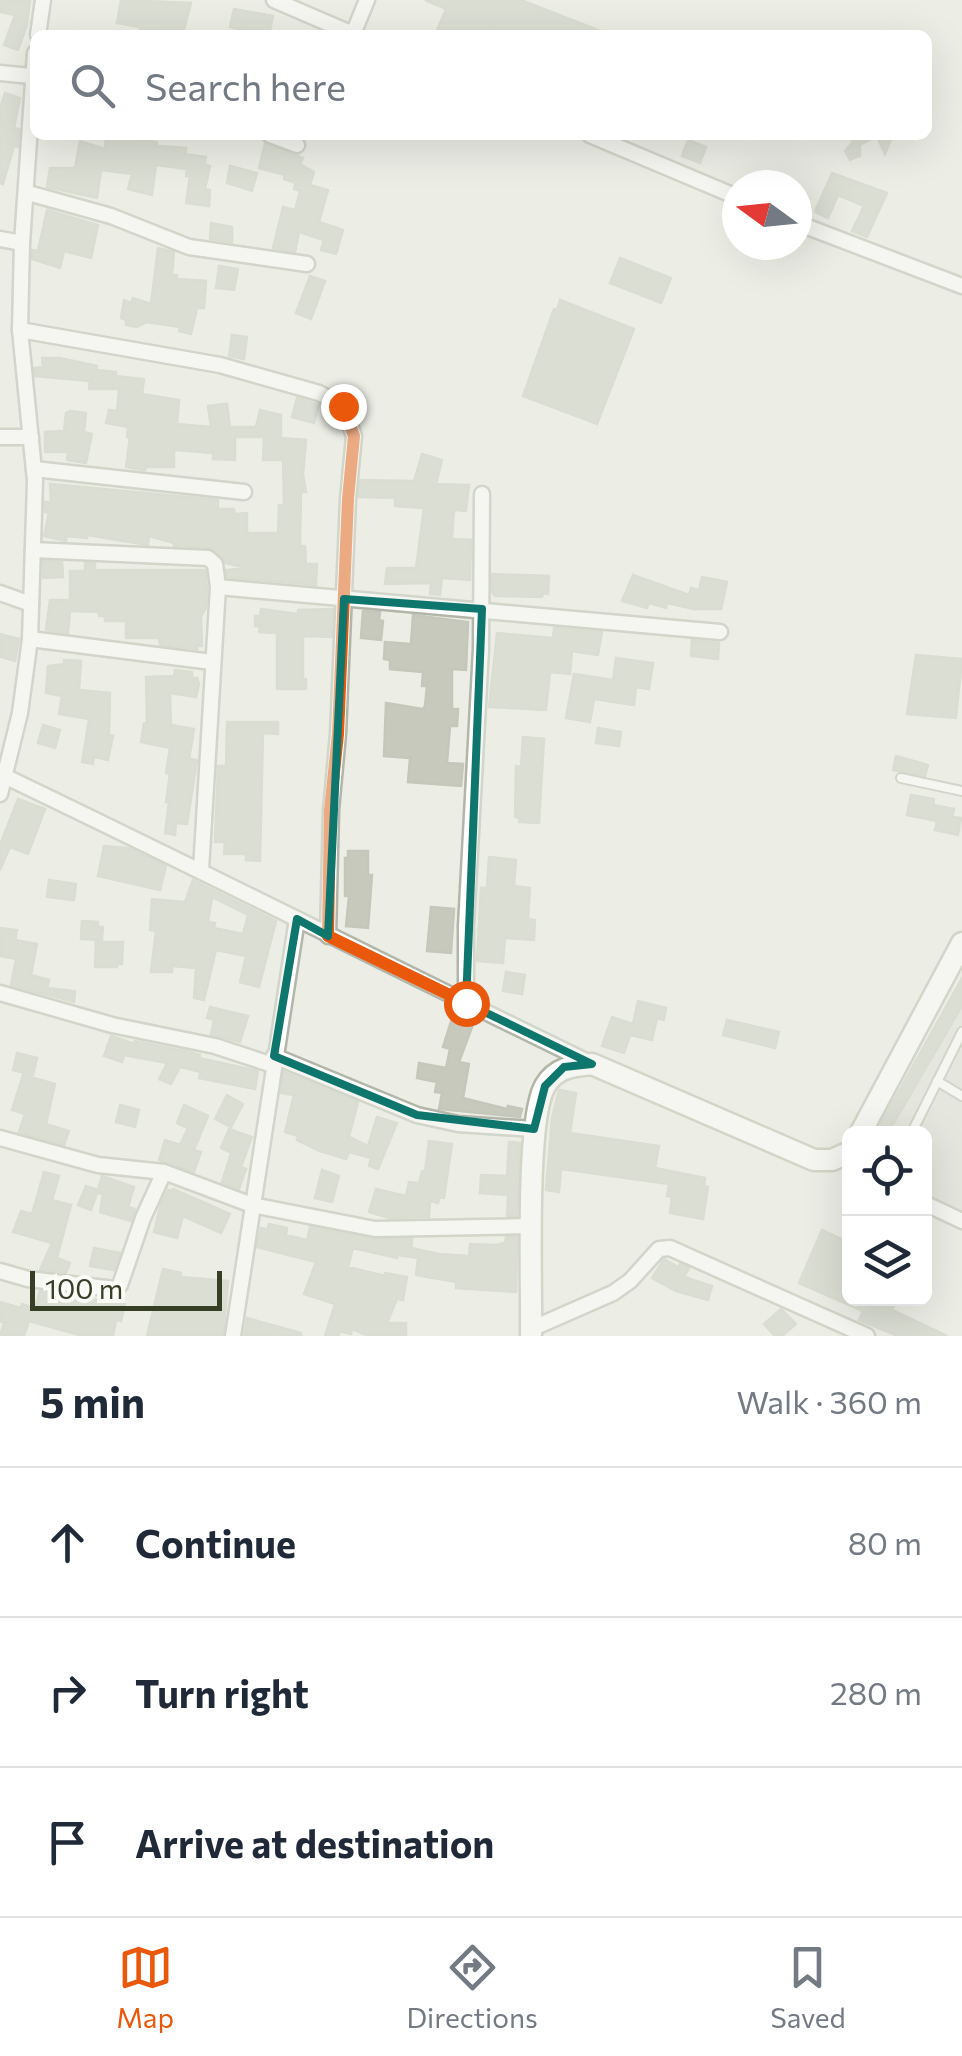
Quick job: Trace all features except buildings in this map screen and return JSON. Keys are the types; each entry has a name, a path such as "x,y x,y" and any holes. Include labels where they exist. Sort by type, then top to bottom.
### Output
{"street":[{"path":"39,30 44,0"},
{"path":"274,0 345,30"},
{"path":"356,30 367,0"},
{"path":"0,74 30,76"},
{"path":"0,794 20,713 32,604 34,469 20,330 30,115"},
{"path":"284,140 297,145"},
{"path":"602,140 722,192"},
{"path":"28,193 112,216 189,247 307,264"},
{"path":"812,229 962,286"},
{"path":"0,239 22,243"},
{"path":"20,330 220,365 319,393 343,406 354,436 338,734 330,810 328,936"},
{"path":"0,436 30,437"},
{"path":"34,469 244,492"},
{"path":"466,1003 466,926 482,609 482,494"},
{"path":"33,550 208,558 215,564 218,588 201,870"},
{"path":"218,588 720,632"},
{"path":"0,594 32,604"},
{"path":"30,639 212,662"},
{"path":"3,776 592,1064 814,1160 842,1160"},
{"path":"233,1336 296,919"},
{"path":"864,1126 962,943"},
{"path":"0,993 112,1025 273,1061 416,1115 458,1124 534,1129"},
{"path":"592,1064 564,1067 545,1086 534,1129 531,1332 613,1293 630,1281 659,1249 670,1248 866,1336"},
{"path":"0,1138 98,1165 164,1172 252,1205 376,1229 533,1226"},
{"path":"0,1271 28,1280 115,1289 164,1172"},
{"path":"932,1207 962,1220"}],"lane":[{"path":"901,778 962,791"},
{"path":"915,1126 962,1032"},
{"path":"937,1081 962,1096"}],"highlighted area":[{"path":"344,599 482,609 466,1003 592,1064 564,1067 545,1086 534,1129 417,1115 274,1056 297,919 328,936"}],"shaded area":[{"path":"962,1005 962,1214 932,1197 932,1126 891,1125"}],"route":[{"path":"343,406 354,436 338,734 330,810 328,936 466,1003"}]}
